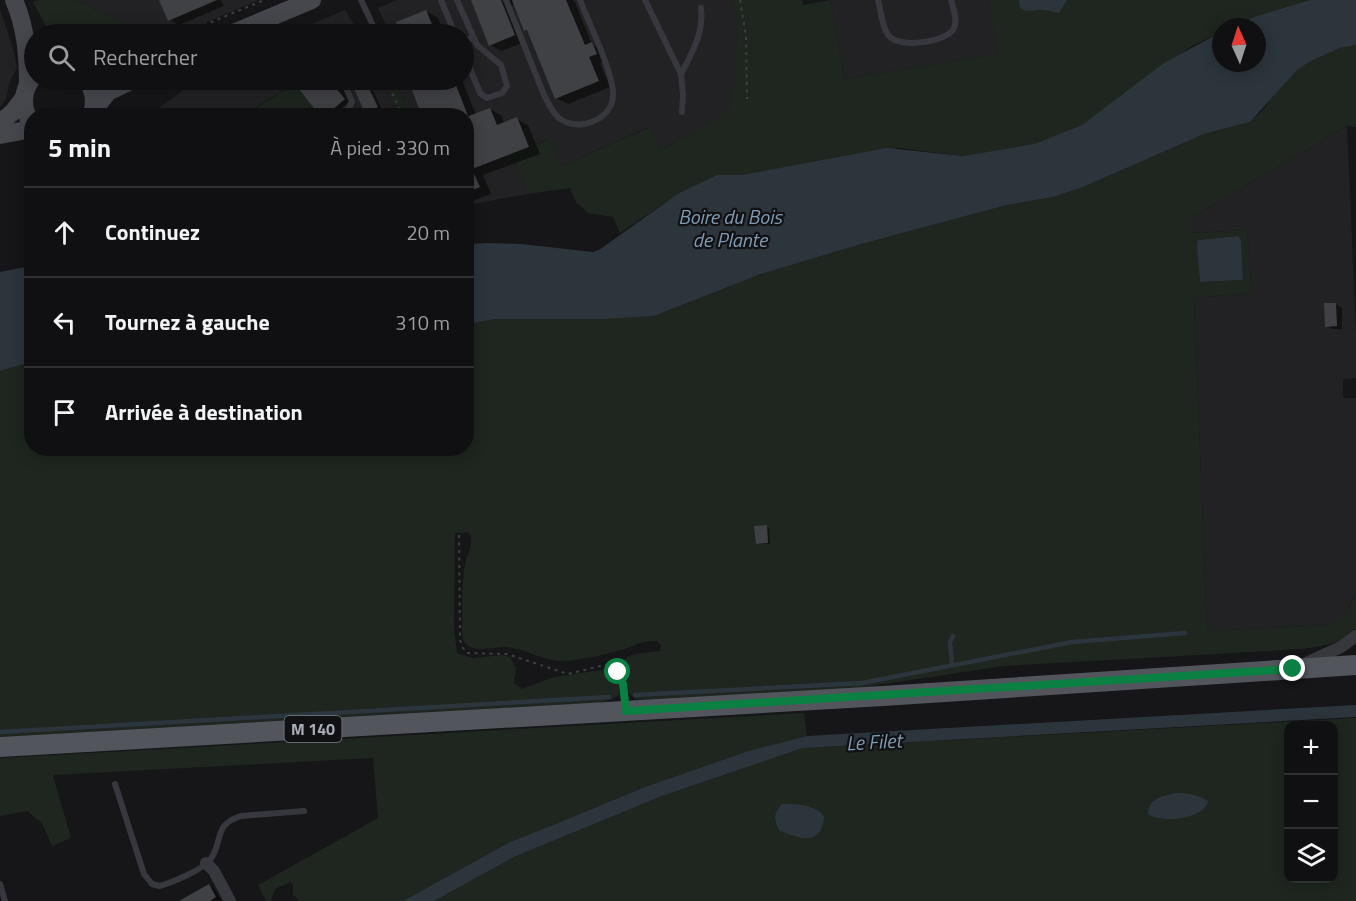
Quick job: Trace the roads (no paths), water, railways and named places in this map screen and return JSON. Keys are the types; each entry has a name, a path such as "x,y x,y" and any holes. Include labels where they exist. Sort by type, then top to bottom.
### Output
{"main road":[{"path":"255,24 312,0"},
{"path":"16,4 29,24"},
{"path":"16,4 24,30"},
{"path":"0,123 14,112 26,90"},
{"path":"24,108 27,90"},
{"path":"93,90 95,100 93,108"},
{"path":"96,108 112,90"},
{"path":"0,135 24,130"},
{"name":"M 140","path":"0,747 626,711 1356,665"}],"street":[{"path":"1293,669 1341,646 1356,636"},
{"path":"206,863 214,871 230,901"}],"lane":[{"path":"361,0 372,24"},
{"path":"441,0 451,24"},
{"path":"457,0 466,24"},
{"path":"506,0 551,109 566,122 580,124 603,116 608,112 614,97 610,77 580,0"},
{"path":"645,0 681,74 683,95 681,112"},
{"path":"878,0 887,34 897,43 908,44 946,37 951,33 956,22 951,0"},
{"path":"681,74 698,41 701,8"},
{"path":"474,41 501,64 507,86 502,93 491,98 483,96 474,76"},
{"path":"347,90 352,102 349,108"},
{"path":"115,784 144,874 152,884 160,886 206,863 215,850 220,830 233,818 304,811"},
{"path":"0,884 5,901"}],"water":[{"path":"1019,0 1067,0 1059,13 1046,10 1023,10 1020,8"},
{"name":"Boire du Bois de Plante","path":"1310,0 1356,0 1356,45 1340,48 1297,70 1250,122 1204,134 1083,187 1053,197 1007,205 761,274 654,316 605,319 495,319 474,323 474,244 521,244 593,252 679,193 717,175 742,175 887,148 963,156 1034,144 1082,125 1164,63 1212,37 1212,72 1266,72 1266,18 1252,18"},
{"path":"1238,236 1241,240 1243,280 1200,282 1198,240"},
{"path":"24,267 24,364 0,371 0,272"},
{"name":"Le Filet","path":"1356,705 1356,717 803,748 662,796 514,857 434,901 403,901 510,842 645,787 748,751 807,736"},
{"path":"1175,793 1192,794 1208,801 1199,812 1182,818 1162,819 1148,814 1153,802"},
{"path":"782,804 805,806 820,812 824,816 819,833 802,838 779,830 775,817"}],"waterway":[{"path":"635,695 862,683 1072,642 1185,633"},
{"path":"952,665 950,642 953,636"},
{"path":"0,732 609,697"}]}
